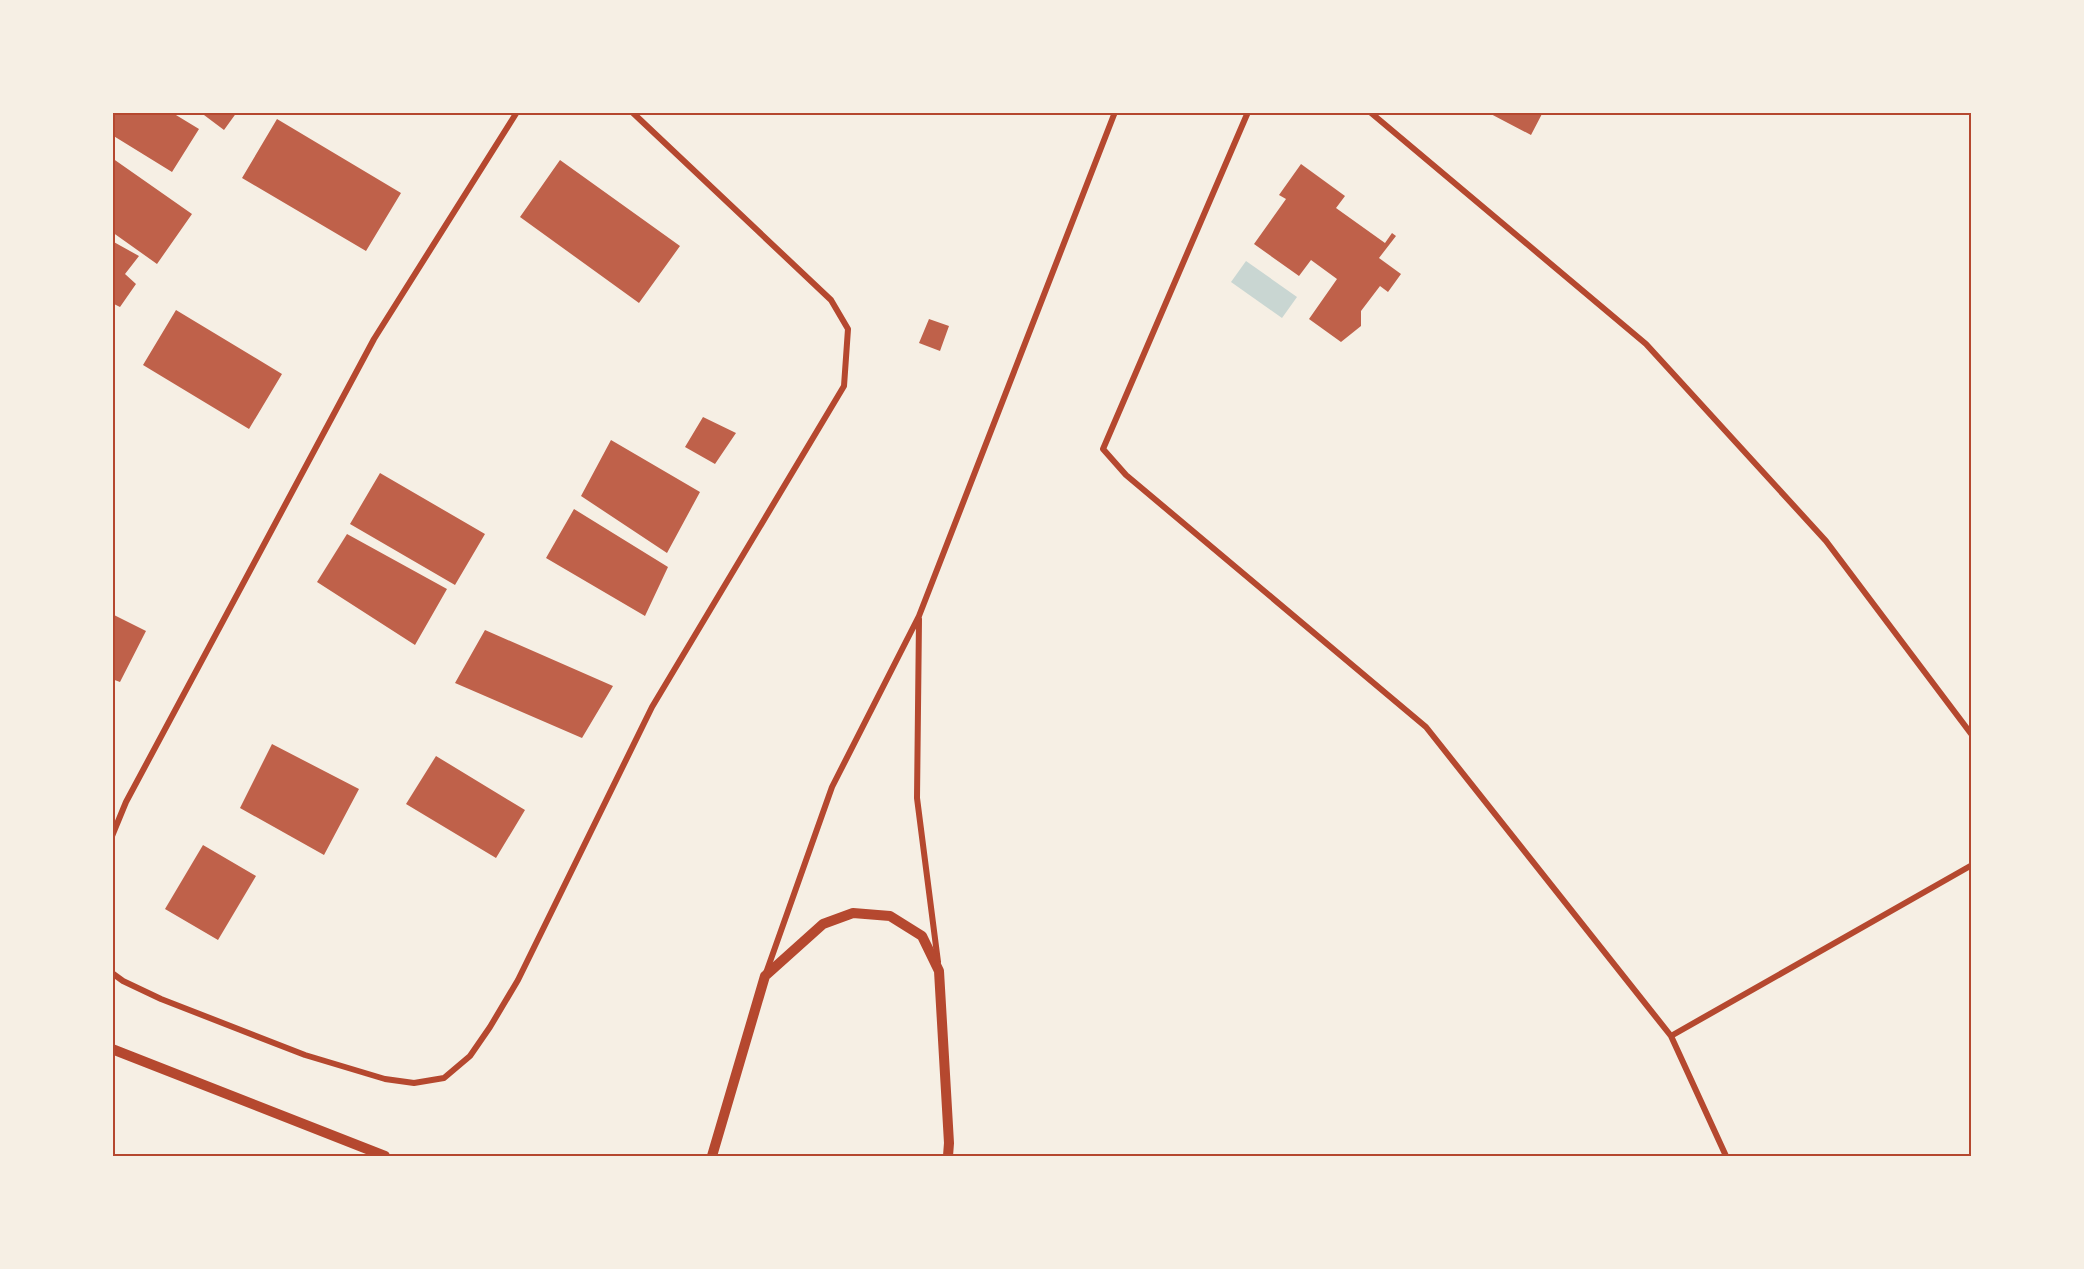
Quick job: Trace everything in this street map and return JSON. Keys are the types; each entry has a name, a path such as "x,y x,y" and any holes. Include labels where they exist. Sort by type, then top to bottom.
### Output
{"street":[{"path":"112,836 126,802 374,339 517,112"},
{"path":"112,973 123,981 161,999 305,1055 385,1079 414,1083 444,1077 470,1056 512,990 652,707 844,386 848,329 831,300 632,112"},
{"path":"712,1156 765,976 832,787 919,616 1115,112"},
{"path":"1248,112 1103,449 1126,475 1426,727 1671,1036 1726,1156"},
{"path":"1370,112 1646,344 1826,541 1971,735"},
{"path":"919,616 917,798 939,971 948,1156"},
{"path":"1671,1036 1971,865"},
{"path":"765,976 823,924 853,913 890,916 922,936 939,971"},
{"path":"112,1049 385,1156"}],"shaded area":[{"path":"1246,261 1297,297 1282,318 1231,282"}],"building":[{"path":"112,112 171,112 199,129 172,172 112,135"},
{"path":"200,112 237,112 224,130"},
{"path":"1487,112 1543,112 1531,135"},
{"path":"277,119 401,193 366,251 242,178"},
{"path":"112,158 192,214 157,264 112,232"},
{"path":"560,160 680,246 639,303 520,217"},
{"path":"1301,164 1345,196 1336,208 1385,243 1392,233 1396,236 1379,258 1401,274 1388,292 1380,286 1361,311 1361,326 1341,342 1309,319 1337,279 1311,260 1299,276 1254,244 1286,199 1279,195"},
{"path":"112,241 139,256 125,274 136,284 120,307 112,303"},
{"path":"176,310 282,374 249,429 143,365"},
{"path":"929,319 949,326 940,351 919,343"},
{"path":"703,417 736,433 715,464 685,447"},
{"path":"611,440 700,492 667,553 581,496"},
{"path":"380,473 485,534 455,585 350,524"},
{"path":"574,509 668,567 645,616 546,558"},
{"path":"347,534 447,589 415,645 317,582"},
{"path":"112,614 146,631 120,682 112,679"},
{"path":"485,630 613,686 582,738 455,683"},
{"path":"272,744 359,789 324,855 240,808"},
{"path":"436,756 525,810 496,858 406,804"},
{"path":"203,845 256,876 218,940 165,909"}]}
